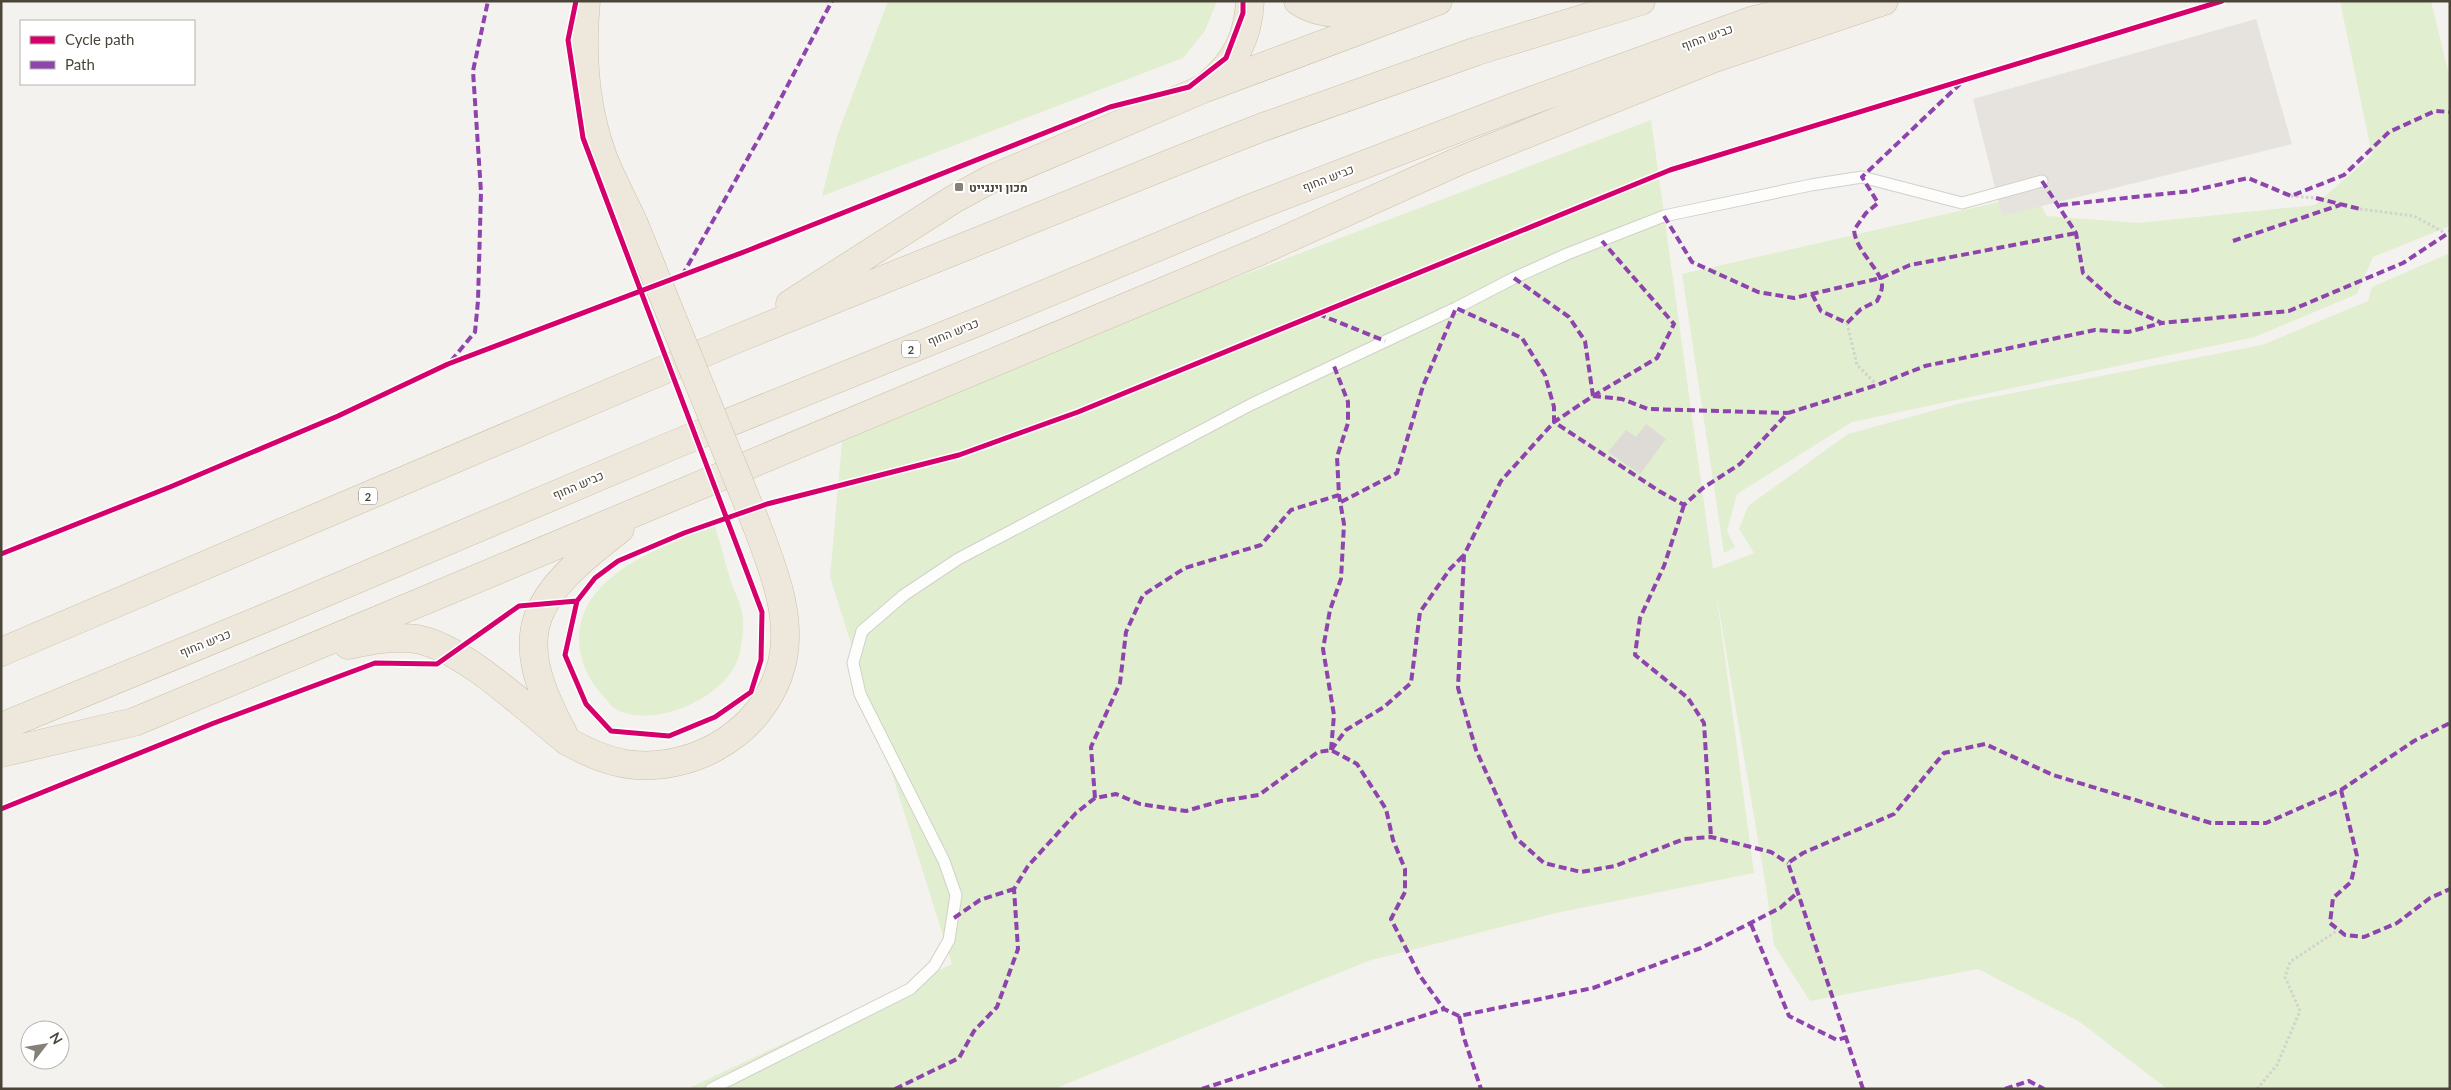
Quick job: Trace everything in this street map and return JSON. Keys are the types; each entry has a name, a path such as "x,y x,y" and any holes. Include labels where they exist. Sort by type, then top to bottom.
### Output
{"highway":[{"path":"288,658 377,639 398,637 437,645 464,659 567,741 608,760 633,765 656,766 705,754 726,742 763,706 774,687 782,662 784,638 783,612 777,585 757,526 634,224 603,157 590,107 584,67 586,1"},
{"path":"1202,90 1234,60 1243,44 1249,21 1250,1"},
{"path":"1298,1 1320,10 1338,14 1433,1"},
{"path":"734,340 954,198 1009,172 1126,124 1202,90 1438,1"},
{"name":"2","path":"1,652 734,340 1263,127 1477,51 1641,1"},
{"name":"כביש החוף","path":"1,727 265,618 678,443 980,321 1251,208 1514,107 1754,20 1832,1"},
{"path":"1,753 134,722 1260,251 1459,162 1712,60 1884,1"},
{"path":"567,741 544,696 534,662 535,626 539,613 551,591 590,552 652,505"}],"lane":[{"path":"711,1089 910,989 934,966 949,940 956,895 944,861 860,694 853,664 862,631 904,595 958,559 1252,404 1447,312 1514,278 1567,254 1664,216 1862,176 1962,203 2042,181"}],"path":[{"path":"2291,196 2316,198"},
{"path":"2360,209 2414,216 2446,233"},
{"path":"1848,323 1857,365 1877,385"},
{"path":"2257,1089 2277,1065 2300,1011 2285,977 2290,962 2338,930"}],"green space":[{"path":"888,1 1217,1 1205,31 1183,58 822,196 837,136"},
{"path":"2340,1 2431,1 2450,79 2450,226 2373,257 2357,294 2255,337 1852,422 1737,494 1727,531 1735,547 1724,553 1682,274 2034,194 2047,216 2138,223 2315,205 2372,155"},
{"path":"1651,120 1713,569 1754,553 1739,529 1748,506 1848,434 1961,403 2262,345 2368,301 2372,287 2450,253 2450,1089 2167,1089 2080,1022 1978,969 1810,1001 1774,945 1766,887 1716,592 1754,873 1556,913 1368,961 1054,1089 687,1089 952,964 830,577 842,442 998,368"},
{"path":"714,523 743,618 741,648 734,668 722,683 707,695 688,706 649,716 630,714 614,708 595,686 582,661 579,633 587,606 595,594 607,582 634,561"}],"shaded area":[{"path":"2256,19 2292,144 2002,216 1973,99"}],"building":[{"path":"1646,424 1666,439 1640,474 1608,452 1626,430 1636,437"}],"marked path":[{"path":"451,361 475,332 478,301 481,192 473,71 488,1"},
{"path":"682,276 771,117 832,1"},
{"path":"1812,294 1821,311 1847,323 1861,309 1877,301 1882,288 1881,280 1859,246 1854,230 1866,213 1878,203 1862,177 1960,84"},
{"path":"2060,205 2191,191 2248,178 2291,196 2344,175 2389,132 2435,111 2450,112"},
{"path":"2042,181 2076,233 2083,273 2116,302 2162,323 2289,311 2403,263 2450,232"},
{"path":"2316,198 2360,209"},
{"path":"2233,241 2340,205"},
{"path":"1664,216 1692,262 1758,292 1794,298 1881,278 1910,265 2076,233"},
{"path":"1593,396 1657,358 1674,324 1602,241"},
{"path":"1514,278 1569,317 1585,341 1593,396 1554,422 1659,491 1684,505 1703,488 1740,464 1788,413 1877,385 1925,366 2095,330 2128,332 2162,323"},
{"path":"1341,502 1397,473 1423,386 1456,308 1522,338 1545,375 1554,407 1554,422 1501,481 1464,555 1458,688 1476,750 1516,838 1544,863 1581,872 1615,866 1684,839 1711,837 1771,852 1788,863"},
{"path":"1318,314 1385,341"},
{"path":"1331,750 1334,715 1323,649 1330,610 1341,579 1344,524 1339,495 1337,457 1348,423 1348,402 1334,366"},
{"path":"1593,396 1622,399 1648,409 1788,413"},
{"path":"1095,798 1091,747 1120,683 1126,632 1143,595 1185,568 1261,545 1291,510 1339,495"},
{"path":"1684,505 1664,566 1640,618 1635,655 1688,698 1704,723 1711,837"},
{"path":"1331,750 1346,730 1384,707 1411,683 1420,612 1450,569 1464,555"},
{"path":"1863,1089 1788,863 1803,853 1894,814 1944,753 1985,744 2053,775 2211,823 2266,823 2341,790 2414,741 2450,723"},
{"path":"895,1089 959,1058 974,1031 997,1007 1018,949 1014,889 1028,866 1076,813 1095,798 1116,794 1140,804 1186,811 1221,801 1259,795 1318,752 1331,750 1357,764 1386,809 1393,840 1405,869 1405,892 1391,919 1420,976 1444,1009 1459,1016 1593,988 1701,948 1780,908 1797,893"},
{"path":"2341,790 2357,856 2351,882 2333,898 2330,923 2345,935 2364,937 2397,923 2430,898 2450,889"},
{"path":"954,918 980,900 1014,889"},
{"path":"1751,924 1789,1016 1837,1040 1847,1037"},
{"path":"1202,1089 1444,1009"},
{"path":"1459,1016 1464,1038 1481,1089"},
{"path":"2005,1089 2029,1081 2044,1089"}],"cycle path":[{"path":"576,1 568,40 583,138 762,612 761,660 751,692 715,717 669,736 611,731 586,704 565,655 577,601"},
{"path":"1,554 170,487 338,416 448,364 749,250 1110,107 1189,87 1226,58 1243,13 1243,1"},
{"path":"1,809 214,723 375,663 437,664 519,606 577,601 595,578 618,561 684,533 767,504 959,455 1078,412 1670,170 2222,1"}],"place":[{"name":"מכון וינגייט","path":"959,187"}]}
